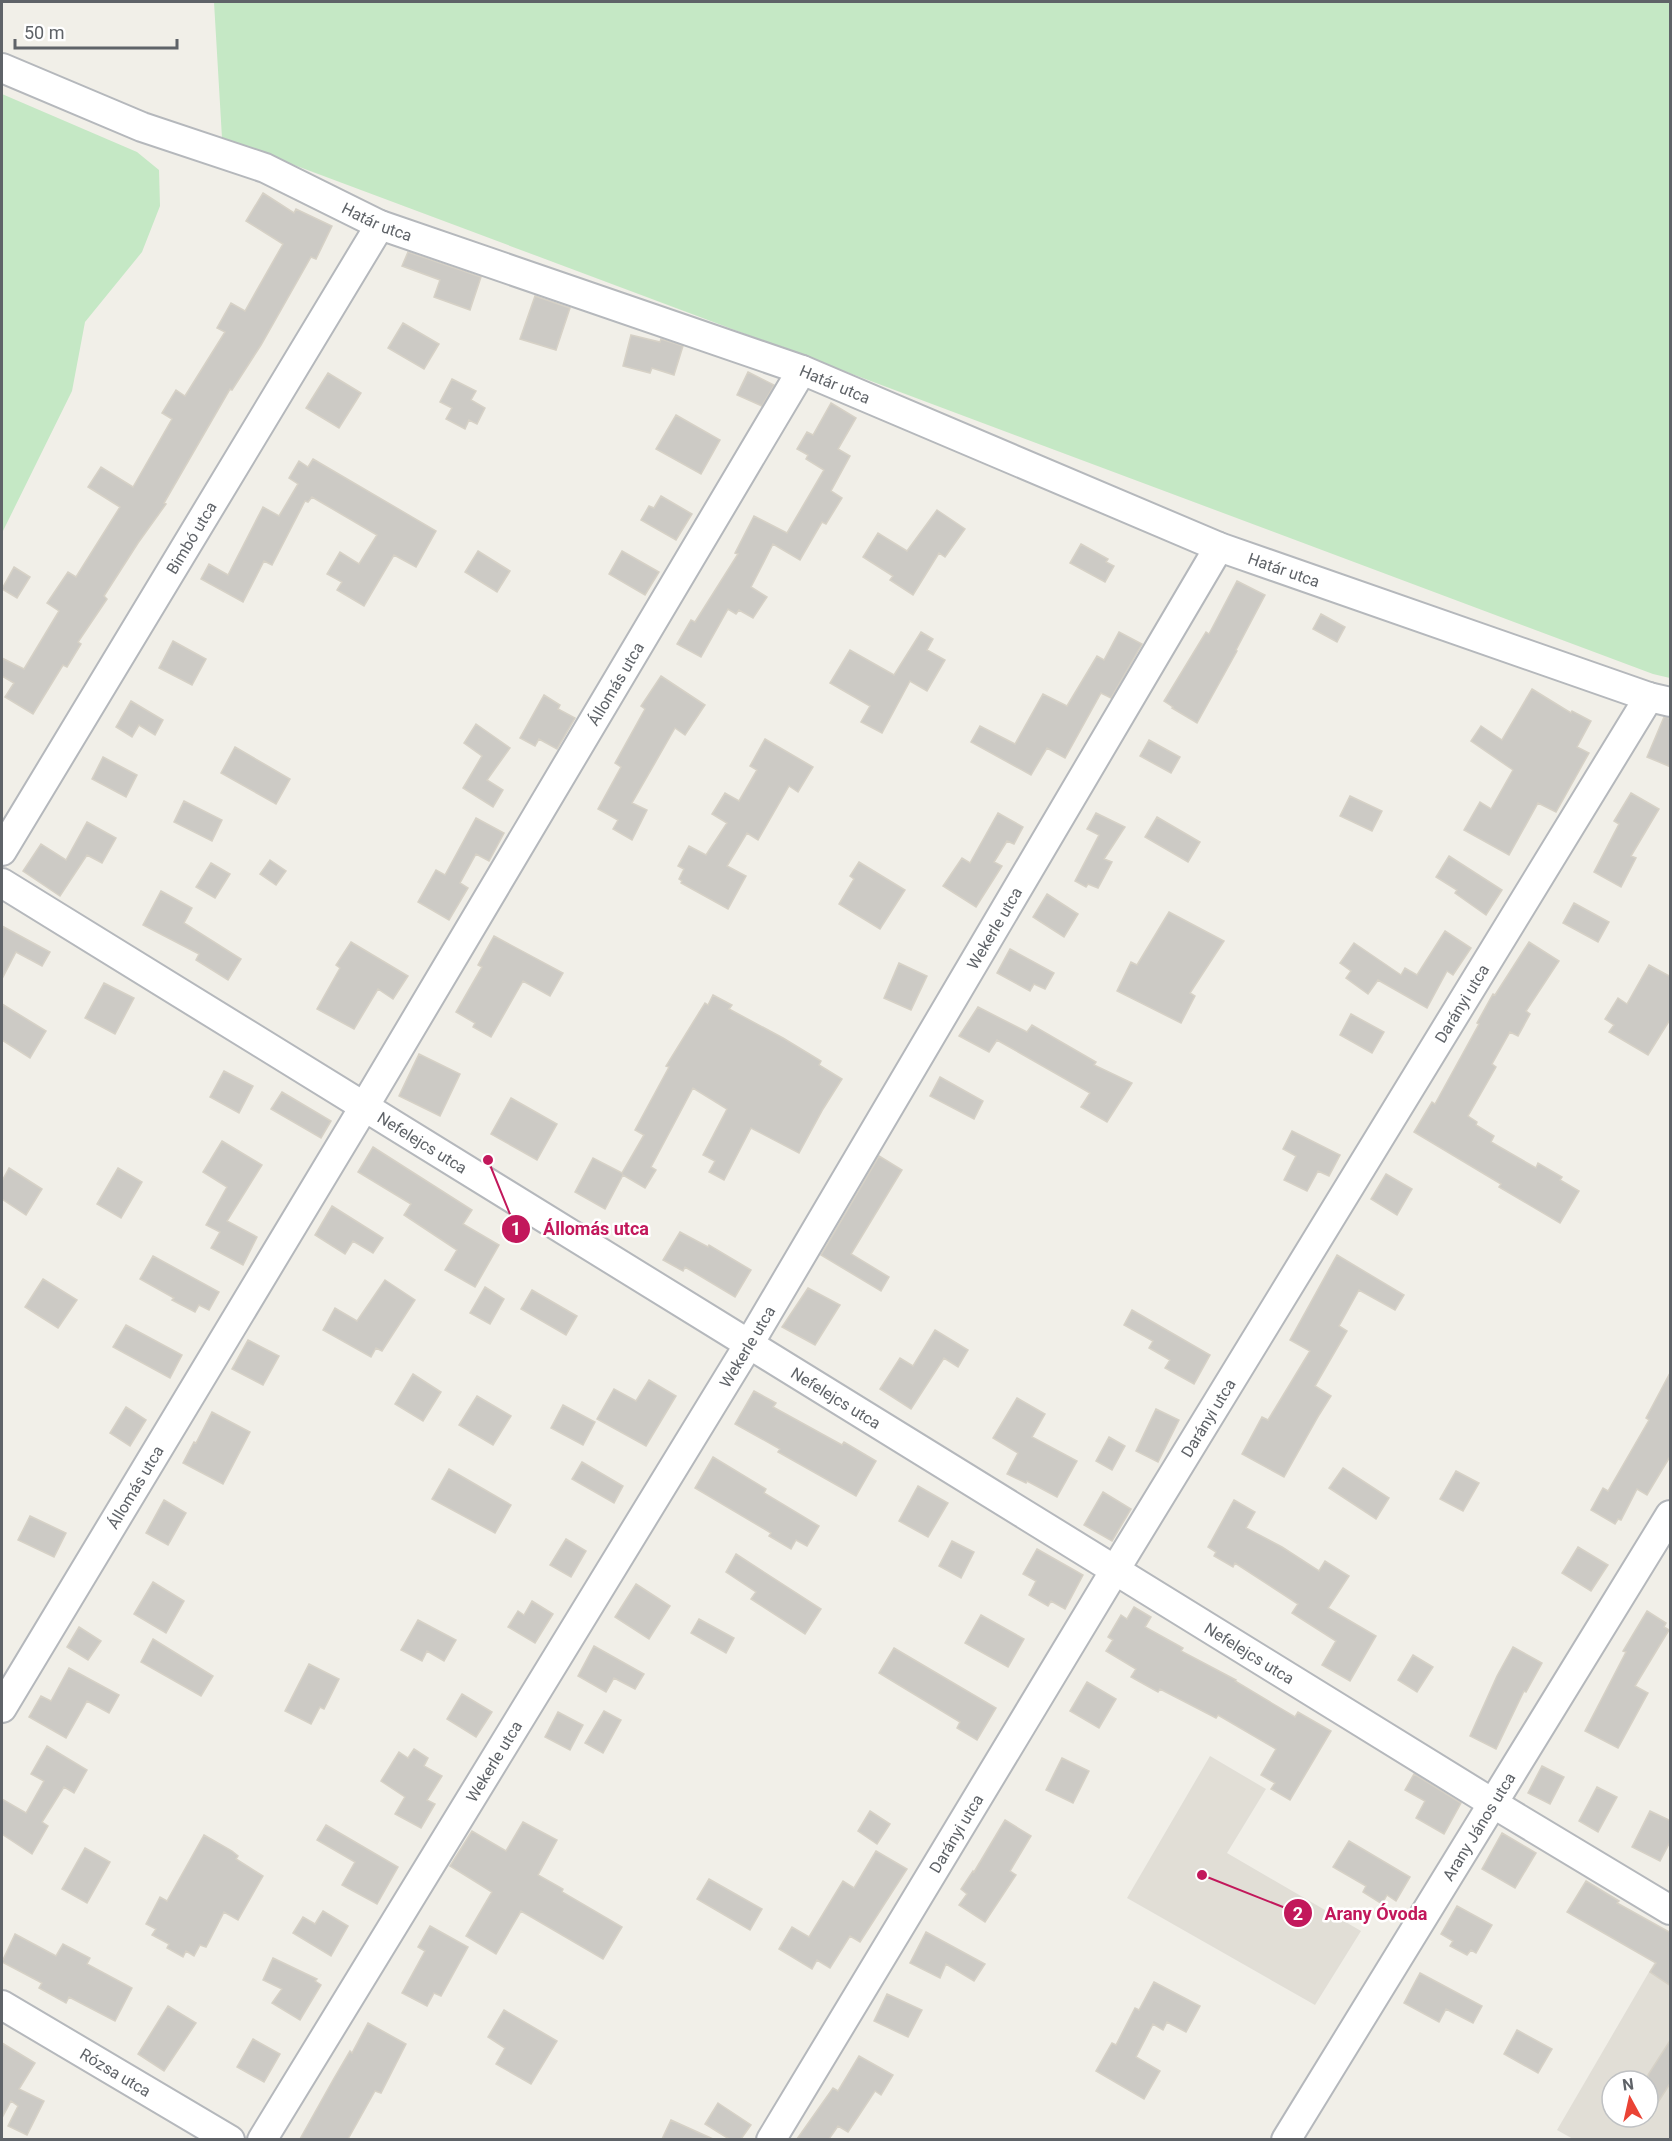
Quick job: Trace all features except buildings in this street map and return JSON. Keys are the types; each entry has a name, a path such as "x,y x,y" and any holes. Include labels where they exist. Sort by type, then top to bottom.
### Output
{"street":[{"name":"Határ utca","path":"2,68 142,127 265,168 380,225 802,370 1219,547 1660,699"},
{"name":"Bimbó utca","path":"2,851 380,225"},
{"name":"Állomás utca","path":"2,1708 364,1107 802,370"},
{"name":"Wekerle utca","path":"262,2139 749,1344 1219,547"},
{"name":"Darányi utca","path":"771,2139 1115,1570 1660,699"},
{"name":"Nefelejcs utca","path":"2,883 1494,1804 1671,1910"},
{"name":"Arany János utca","path":"1286,2139 1671,1515"},
{"name":"Rózsa utca","path":"2,2005 230,2139"}],"shaded area":[{"path":"1210,1756 1266,1789 1227,1853 1361,1931 1315,2005 1127,1898"},
{"path":"1670,1936 1670,2139 1573,2139 1557,2130"}],"green space":[{"path":"214,2 1670,2 1670,678 1653,674 222,138"},
{"path":"2,94 137,152 159,170 160,206 142,252 85,322 72,391 2,533"}],"place":[{"name":"Állomás utca","path":"488,1160"},
{"name":"Arany Óvoda","path":"1202,1875"}]}
